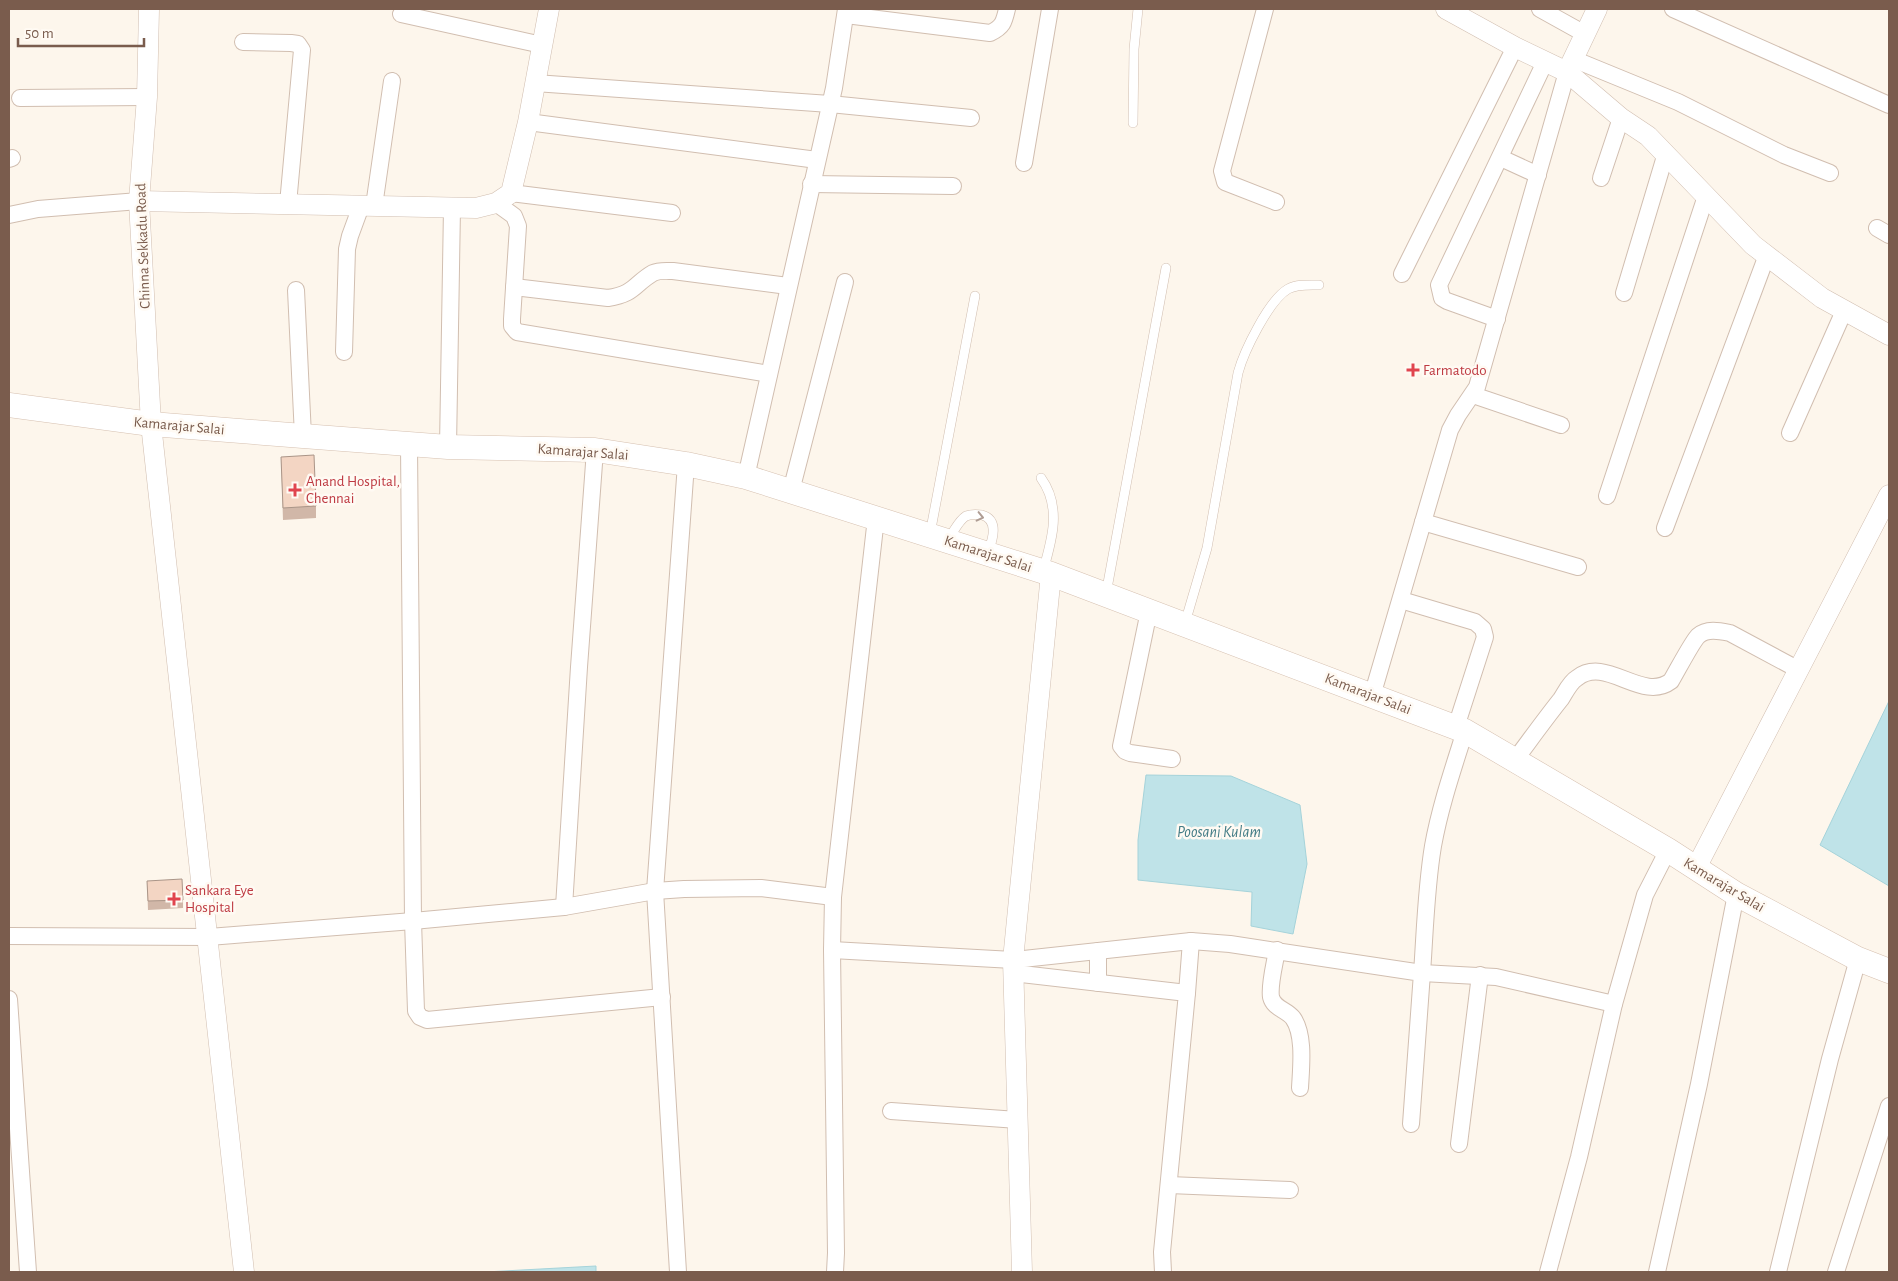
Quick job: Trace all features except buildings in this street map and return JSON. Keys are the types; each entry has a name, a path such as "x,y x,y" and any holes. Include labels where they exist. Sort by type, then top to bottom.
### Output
{"main road":[{"name":"Kamarajar Salai","path":"9,405 152,424 303,436 448,447 595,450 686,464 746,477 1047,573 1461,729 1668,850 1736,894 1858,959 1889,971"}],"street":[{"name":"Chinna Sekkadu Road","path":"149,9 147,97 139,201 152,424 244,1272"},
{"path":"549,9 528,122 504,198 518,226 512,326 517,332 769,374"},
{"path":"746,477 830,104 846,12 990,33 1004,23 1007,9"},
{"path":"1024,163 1050,9"},
{"path":"1265,9 1222,171 1225,182 1276,202"},
{"path":"1446,9 1545,62 1570,66 1678,102 1784,155 1830,173"},
{"path":"1540,9 1585,34"},
{"path":"1372,696 1453,422 1477,387 1570,66 1597,9"},
{"path":"1673,9 1889,105"},
{"path":"401,14 542,45"},
{"path":"243,42 291,43 298,44 302,50 288,204"},
{"path":"1402,274 1515,47"},
{"path":"1497,319 1442,298 1439,285 1545,62"},
{"path":"1570,66 1621,118 1648,136 1666,153 1753,245 1822,298 1889,335"},
{"path":"344,352 347,249 350,236 367,206 392,82"},
{"path":"535,83 830,104 971,118"},
{"path":"20,98 147,97"},
{"path":"1601,178 1621,118"},
{"path":"528,122 817,160"},
{"path":"1624,293 1666,153"},
{"path":"1501,158 1538,175"},
{"path":"811,184 953,186"},
{"path":"1607,496 1706,196"},
{"path":"9,215 38,209 139,201 476,208 504,198 672,213"},
{"path":"448,447 452,208"},
{"path":"1665,528 1767,255"},
{"path":"514,286 608,298 632,291 654,272 662,271 788,286"},
{"path":"791,491 845,282"},
{"path":"296,290 303,436"},
{"path":"1790,433 1844,311"},
{"path":"1473,395 1561,425"},
{"path":"410,444 413,921 416,1011 420,1017 427,1020 662,997"},
{"path":"564,907 595,450"},
{"path":"678,1272 655,891 686,464"},
{"path":"1696,868 1889,495"},
{"path":"835,1272 833,897 876,518"},
{"path":"1424,522 1578,567"},
{"path":"1022,1272 1013,966 1047,573"},
{"path":"1401,600 1475,622 1483,629 1485,637 1467,690 1461,729 1433,846 1426,904 1411,1124"},
{"path":"1149,611 1121,746 1130,753 1172,759"},
{"path":"1514,760 1576,678 1594,672 1604,672 1649,687 1665,686 1671,681 1699,635 1707,631 1730,634 1799,670"},
{"path":"1548,1272 1579,1158 1614,1004 1645,895 1668,850"},
{"path":"9,936 208,937 564,907 655,891 684,889 761,888 833,897"},
{"path":"1657,1272 1699,1084 1736,894"},
{"path":"1013,966 1098,951 1191,941 1218,942 1422,973 1480,975 1614,1004"},
{"path":"1163,1272 1162,1252 1191,941"},
{"path":"832,950 1013,966 1098,983 1187,993"},
{"path":"1277,950 1271,996 1274,1005 1292,1017 1298,1028 1302,1056 1300,1088"},
{"path":"1098,951 1098,983"},
{"path":"1778,1272 1830,1059 1858,959"},
{"path":"1459,1144 1480,975"},
{"path":"9,999 28,1272"},
{"path":"1836,1272 1889,1106"},
{"path":"891,1111 1018,1120"},
{"path":"1169,1185 1290,1190"}],"lane":[{"path":"1133,123 1134,49 1138,9"},
{"path":"1106,595 1166,268"},
{"path":"1184,625 1207,548 1238,373 1244,354 1270,308 1288,289 1304,285 1319,285"},
{"path":"938,538 975,296"},
{"path":"1042,478 1049,488 1054,515 1047,573"},
{"path":"938,538 965,517 973,514 984,516 993,524 988,554"}],"water":[{"path":"1889,701 1889,886 1820,845"},
{"name":"Poosani Kulam","path":"1146,775 1231,776 1300,805 1307,864 1293,934 1251,926 1252,892 1138,880 1138,840"},
{"path":"596,1266 596,1272 485,1272"}],"place":[{"name":"Farmatodo","path":"1413,370"},
{"name":"Anand Hospital, Chennai","path":"295,490"},
{"name":"Sankara Eye Hospital","path":"174,899"}]}
